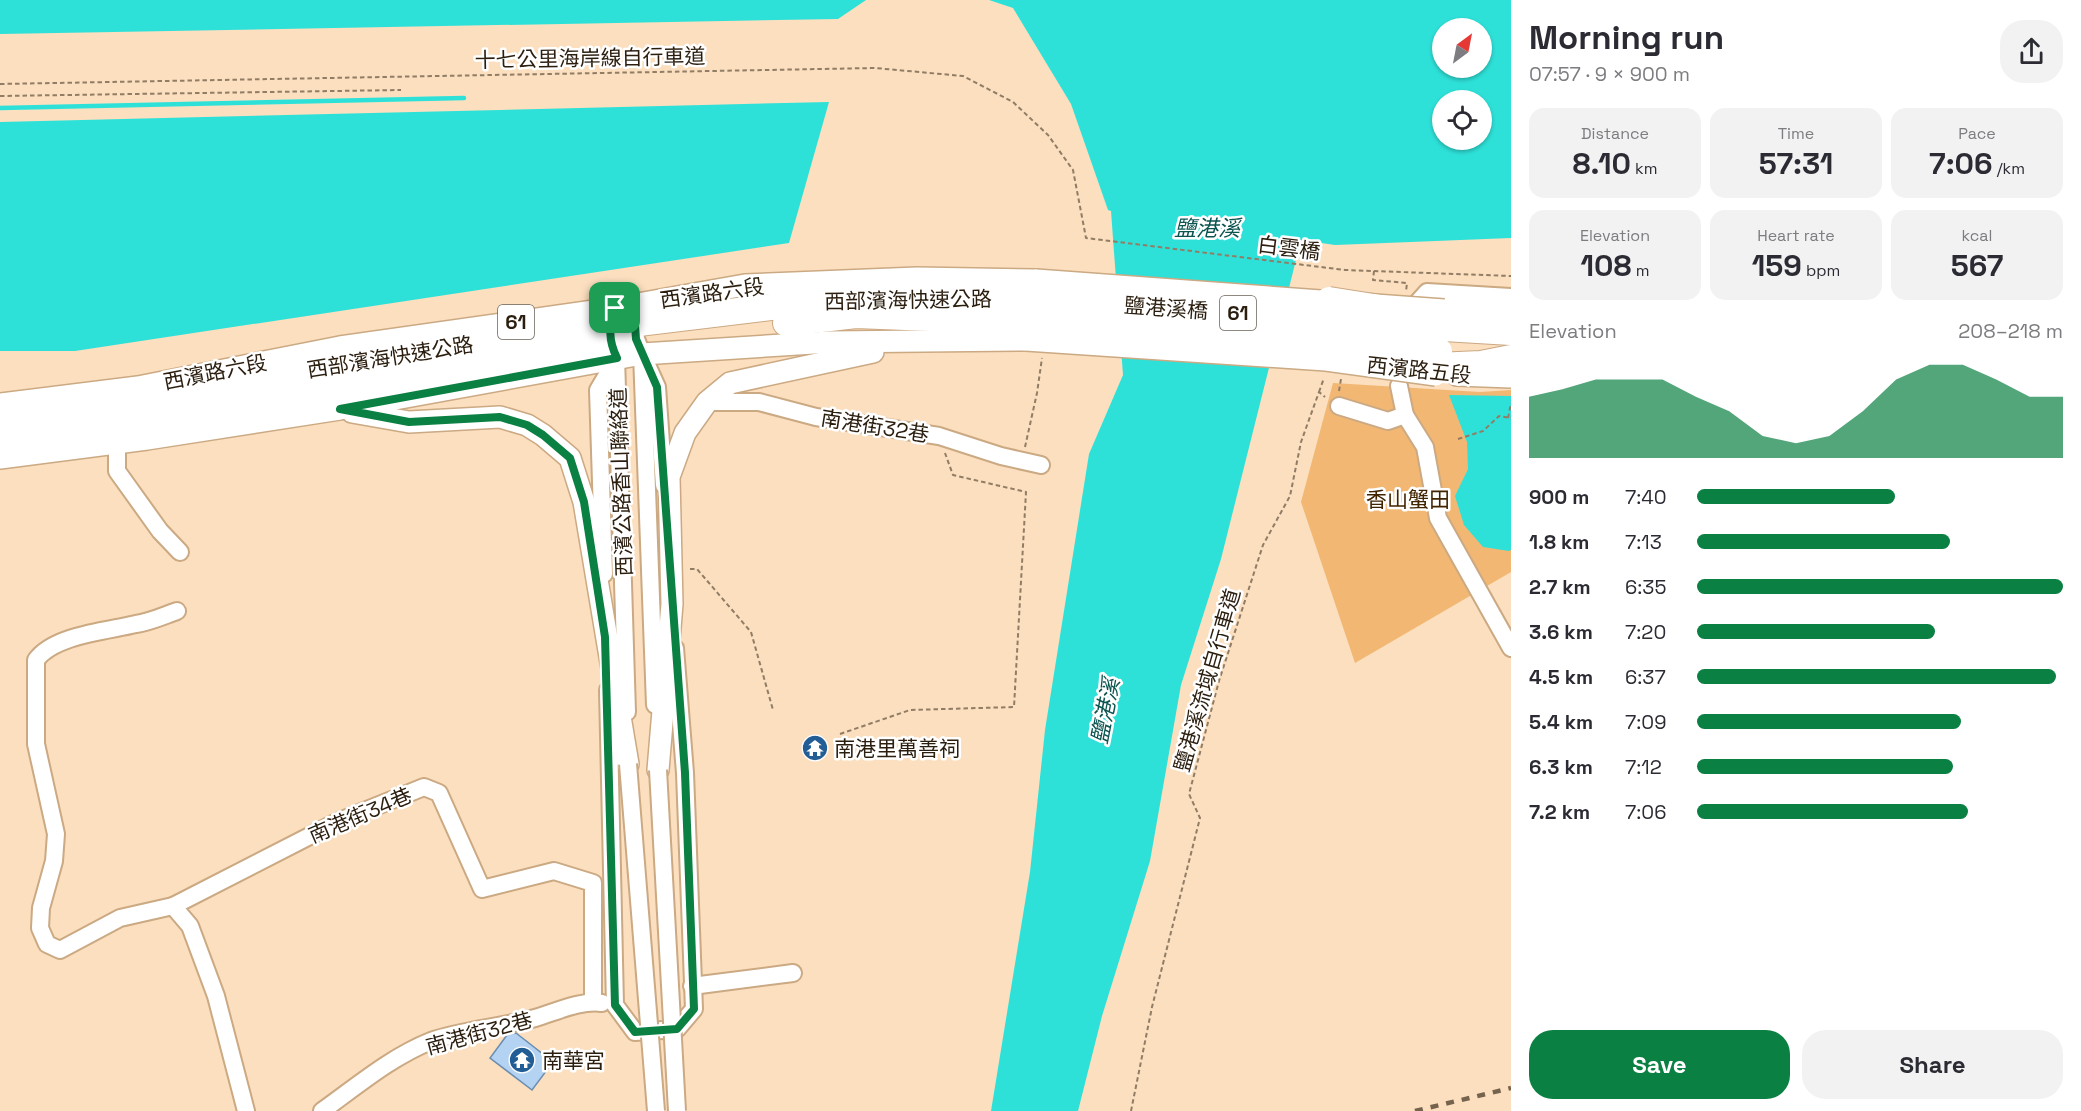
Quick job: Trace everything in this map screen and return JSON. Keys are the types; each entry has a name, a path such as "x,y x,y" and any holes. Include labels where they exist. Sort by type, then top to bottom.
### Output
{"highway":[{"path":"1329,300 1441,341"},
{"name":"西部濱海快速公路","path":"0,419 128,403 441,347 613,334 638,339 856,315 1033,318"},
{"name":"鹽港溪橋","path":"1033,318 1441,341"},
{"name":"61","path":"1441,341 1511,330"},
{"name":"西部濱海快速公路","path":"0,442 137,426 613,334"},
{"path":"1325,369 1441,341"},
{"name":"61","path":"1441,341 1511,356"}],"main road":[{"name":"西濱路六段","path":"0,458 117,443 340,409 613,334 745,285 917,278 1033,318"},
{"name":"鹽港溪橋","path":"1033,318 1329,300"},
{"name":"61","path":"1441,341 1511,313"},
{"name":"鹽港溪橋","path":"1033,318 1325,369"},
{"name":"61","path":"638,339 946,341 1033,318"},
{"name":"西濱路六段","path":"0,404 138,387 340,347 613,334"},
{"path":"658,770 672,604 669,477 685,433 707,402 730,383 850,356 946,341"},
{"name":"西濱路五段","path":"1441,341 1511,377"},
{"path":"340,409 409,422 500,417 527,425 543,435 570,458 584,502 628,764"}],"street":[{"path":"1403,318 1427,292 1511,297"},
{"path":"613,334 598,390 615,1005 635,1032 677,1029 694,1009 685,773 657,387 638,339"},
{"name":"西濱公路香山聯絡道","path":"613,334 628,764 656,1111"},
{"name":"西濱公路香山聯絡道","path":"638,339 677,1111"},
{"path":"1399,386 1405,415 1425,447 1438,518 1511,648"},
{"name":"南港街32巷","path":"707,402 759,402 816,417 939,436 1041,465"},
{"path":"1339,406 1388,422 1405,415"},
{"path":"117,443 117,471 160,531 180,552"},
{"name":"南港街34巷","path":"177,611 138,624 97,631 44,649 36,660 36,744 56,834 54,861 40,908 40,928 47,944 60,950 120,918 173,906 337,822 423,787 440,793 482,889 554,871 592,883 593,1002"},
{"path":"173,906 190,926 216,996 246,1111"},
{"path":"692,986 793,973"},
{"name":"南港街32巷","path":"322,1111 382,1067 432,1041 593,1002 615,1005"}],"path":[{"name":"十七公里海岸線自行車道","path":"0,84 875,68 963,76 1013,102 1048,135 1073,170 1086,238"},
{"path":"0,96 401,90"},
{"name":"白雲橋","path":"1086,238 1345,270 1511,276"},
{"path":"1022,461 1037,393 1033,318"},
{"name":"鹽港溪流域自行車道","path":"1131,1111 1152,1007 1200,818 1189,794 1219,681 1263,545 1290,496 1301,442 1325,369"},
{"path":"1319,392 1339,406"},
{"path":"1458,439 1483,431 1499,416 1510,418 1511,403"},
{"path":"840,734 910,710 1014,707 1026,492 953,475 939,436"},
{"path":"672,567 697,569 751,632 772,710"}],"green space":[{"name":"香山蟹田","path":"1333,383 1480,392 1511,390 1511,572 1355,663 1301,502"}],"water":[{"path":"0,0 866,0 838,19 0,34"},
{"name":"鹽港溪","path":"989,0 1511,0 1511,238 1335,245 1301,240 1221,559 1181,685 1150,861 1102,1016 1078,1111 991,1111 1030,872 1045,730 1089,454 1123,375 1111,211 1108,210 1071,104 1013,8"},
{"path":"829,102 789,243 75,351 0,351 0,122"},
{"path":"1449,395 1511,396 1511,550 1509,551 1483,547 1464,525 1455,496 1468,469 1467,442"}],"building":[{"name":"南華宮","path":"516,1033 553,1062 532,1090 490,1058 507,1035"}],"waterway":[{"path":"0,108 464,98"}],"railway":[{"path":"1415,1111 1511,1088"}],"place":[{"name":"南港里萬善祠","path":"815,748"},
{"name":"南華宮","path":"522,1060"}],"route":[{"path":"615,308 635,325 636,339 657,387 685,773 694,1009 677,1029 635,1032 615,1005 609,716 605,637 584,502 570,458 543,435 527,425 500,417 409,422 340,409 617,358 610,344 609,327 615,308"}]}
